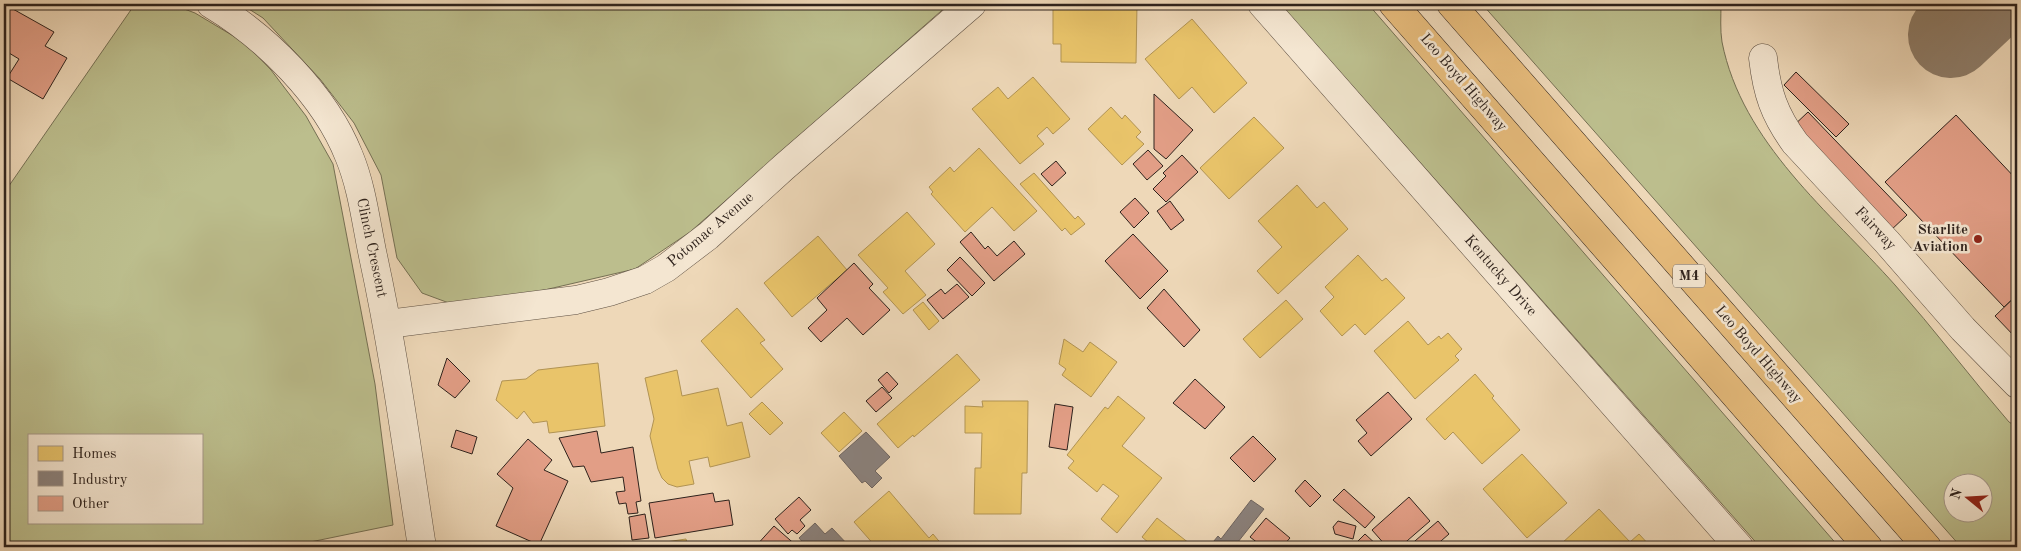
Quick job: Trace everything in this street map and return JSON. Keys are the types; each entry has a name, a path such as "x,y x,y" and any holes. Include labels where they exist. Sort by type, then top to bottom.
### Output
{"highway":[{"name":"Leo Boyd Highway","path":"1393,4 1868,547"},
{"name":"Leo Boyd Highway","path":"1450,4 1927,547"}],"street":[{"name":"Clinch Crescent","path":"212,4 234,18 272,50 305,85 326,114 349,156 388,324 422,547"},
{"name":"Potomac Avenue","path":"388,324 576,300 645,280 666,268 708,236 784,167 972,4"},
{"name":"Kentucky Drive","path":"1262,4 1739,547"},
{"name":"Fairway","path":"1763,58 1766,86 1772,105 1795,143 1887,242 1963,329 2017,384"}],"green space":[{"path":"135,4 171,4 195,13 245,43 271,70 306,116 333,164 375,384 393,525 286,547 4,547 4,193"},
{"path":"241,4 949,4 690,232 635,269 540,291 449,303 422,293 397,258 381,175 354,123 320,79 263,18"},
{"path":"1280,4 1368,4 1839,547 1760,547"},
{"path":"1482,4 1721,4 1722,42 1733,78 1748,112 1768,144 1817,203 1895,285 2009,422 2017,427 2017,547 1961,547"}],"building: Homes":[{"path":"1053,4 1137,4 1136,63 1061,62 1061,44 1053,44"},
{"path":"1192,19 1247,83 1214,113 1192,87 1179,99 1145,59"},
{"path":"1033,77 1070,119 1053,134 1047,127 1037,136 1044,144 1020,164 972,109 998,87 1008,99"},
{"path":"1111,107 1122,119 1125,115 1141,132 1136,137 1144,144 1122,165 1088,129"},
{"path":"1254,117 1284,148 1229,199 1200,168"},
{"path":"979,148 1037,211 1014,231 992,207 965,232 931,194 933,192 929,187 950,167 954,172"},
{"path":"1034,173 1075,219 1078,216 1085,224 1071,235 1065,228 1062,231 1020,184"},
{"path":"1297,185 1317,208 1324,202 1348,229 1278,294 1257,271 1282,247 1258,221"},
{"path":"907,212 935,244 905,271 926,295 903,314 883,292 888,288 858,255"},
{"path":"818,236 847,270 792,317 764,283"},
{"path":"1358,255 1382,281 1386,278 1405,298 1365,335 1355,324 1342,336 1320,311 1334,297 1325,287"},
{"path":"1286,300 1303,319 1260,358 1243,339"},
{"path":"923,302 939,321 929,330 913,310"},
{"path":"737,308 765,340 760,343 783,369 751,398 701,341"},
{"path":"1408,321 1428,345 1439,336 1441,339 1448,333 1462,349 1455,356 1459,360 1415,399 1374,351"},
{"path":"1064,339 1083,352 1090,342 1117,362 1091,397 1062,375 1066,369 1059,364"},
{"path":"957,354 980,380 914,437 913,435 898,448 877,424"},
{"path":"598,363 605,426 549,433 547,421 533,423 524,411 517,419 496,400 502,381 526,379 538,370"},
{"path":"677,370 682,396 718,388 727,426 742,422 750,457 710,467 708,457 689,461 694,484 677,487 668,484 662,478 658,469 650,436 654,419 645,378"},
{"path":"1475,374 1494,396 1492,398 1520,430 1482,464 1453,432 1445,440 1426,419"},
{"path":"1118,396 1145,418 1122,446 1162,478 1117,533 1101,519 1119,496 1103,484 1097,492 1068,468 1074,461 1067,455 1105,407 1108,409"},
{"path":"982,401 1028,401 1027,473 1022,473 1021,514 974,514 975,468 981,468 982,433 965,433 965,406 983,407"},
{"path":"762,402 783,423 770,435 749,414"},
{"path":"844,412 862,431 839,452 821,433"},
{"path":"1522,454 1567,503 1527,538 1483,489"},
{"path":"889,491 929,538 933,534 943,546 876,547 854,522"},
{"path":"1599,509 1630,542 1639,534 1651,547 1564,547 1561,544"},
{"path":"1157,518 1194,547 1146,547 1149,543 1142,537"},
{"path":"686,539 688,547 632,547"}],"building: Industry":[{"path":"866,432 890,457 875,471 882,478 872,488 865,481 862,483 839,456"},
{"path":"1251,500 1264,509 1234,547 1209,547 1218,536 1221,539"},
{"path":"815,523 825,534 832,528 850,547 807,547 799,538"}],"building: Other":[{"path":"4,4 54,32 45,46 67,58 43,99 7,78 19,59 4,50"},
{"path":"1796,72 1849,124 1836,137 1784,85"},
{"path":"1154,94 1193,130 1166,159 1154,149"},
{"path":"1808,112 1907,215 1889,232 1790,129"},
{"name":"Starlite Aviation","path":"1956,115 2017,180 2017,295 2004,307 1885,182"},
{"path":"1148,150 1163,166 1147,180 1133,164"},
{"path":"1182,155 1198,172 1166,202 1153,189 1166,176 1163,173"},
{"path":"1056,161 1066,173 1052,186 1041,174"},
{"path":"1135,198 1149,213 1134,228 1120,212"},
{"path":"1170,201 1184,220 1171,230 1157,211"},
{"path":"971,232 985,249 988,246 997,256 1014,241 1025,254 994,281 960,242"},
{"path":"1133,234 1168,271 1140,299 1105,261"},
{"path":"960,257 985,283 972,296 947,270"},
{"path":"854,263 873,284 869,288 890,310 863,335 847,318 821,342 808,328 827,310 817,298"},
{"path":"957,284 969,297 943,319 927,300 941,289 945,294"},
{"path":"1164,289 1200,330 1184,347 1147,308"},
{"path":"2017,295 2017,339 1995,316"},
{"path":"447,358 470,381 455,398 438,385"},
{"path":"887,372 898,384 889,393 878,380"},
{"path":"1195,379 1225,407 1205,429 1173,403"},
{"path":"882,387 892,398 876,412 866,401"},
{"path":"1388,392 1412,419 1371,456 1358,441 1367,433 1356,420"},
{"path":"1055,404 1073,407 1067,450 1049,447"},
{"path":"456,430 477,437 472,454 451,447"},
{"path":"597,431 601,453 633,447 641,501 636,502 638,513 628,514 626,503 619,504 616,492 625,491 623,477 591,482 584,466 573,467 559,438"},
{"path":"1253,436 1276,459 1254,482 1230,458"},
{"path":"528,439 552,460 544,470 568,481 539,545 496,526 513,488 497,474"},
{"path":"1305,480 1321,496 1310,507 1295,491"},
{"path":"1344,489 1375,517 1365,528 1333,500"},
{"path":"713,493 715,502 729,500 733,525 655,538 649,503"},
{"path":"799,497 811,510 800,520 805,526 797,534 792,530 788,534 775,519"},
{"path":"1409,497 1430,521 1400,547 1387,547 1372,530"},
{"path":"645,514 649,538 632,540 629,517"},
{"path":"1266,518 1290,538 1282,547 1263,547 1250,537"},
{"path":"1338,521 1356,526 1353,539 1335,534 1333,527"},
{"path":"1438,521 1449,534 1434,547 1408,547"},
{"path":"774,526 798,547 755,547"},
{"path":"1365,534 1379,547 1352,547"}],"taxiway":[{"path":"1951,35 1984,4"}],"place":[{"name":"Starlite Aviation","path":"1978,239"}]}
